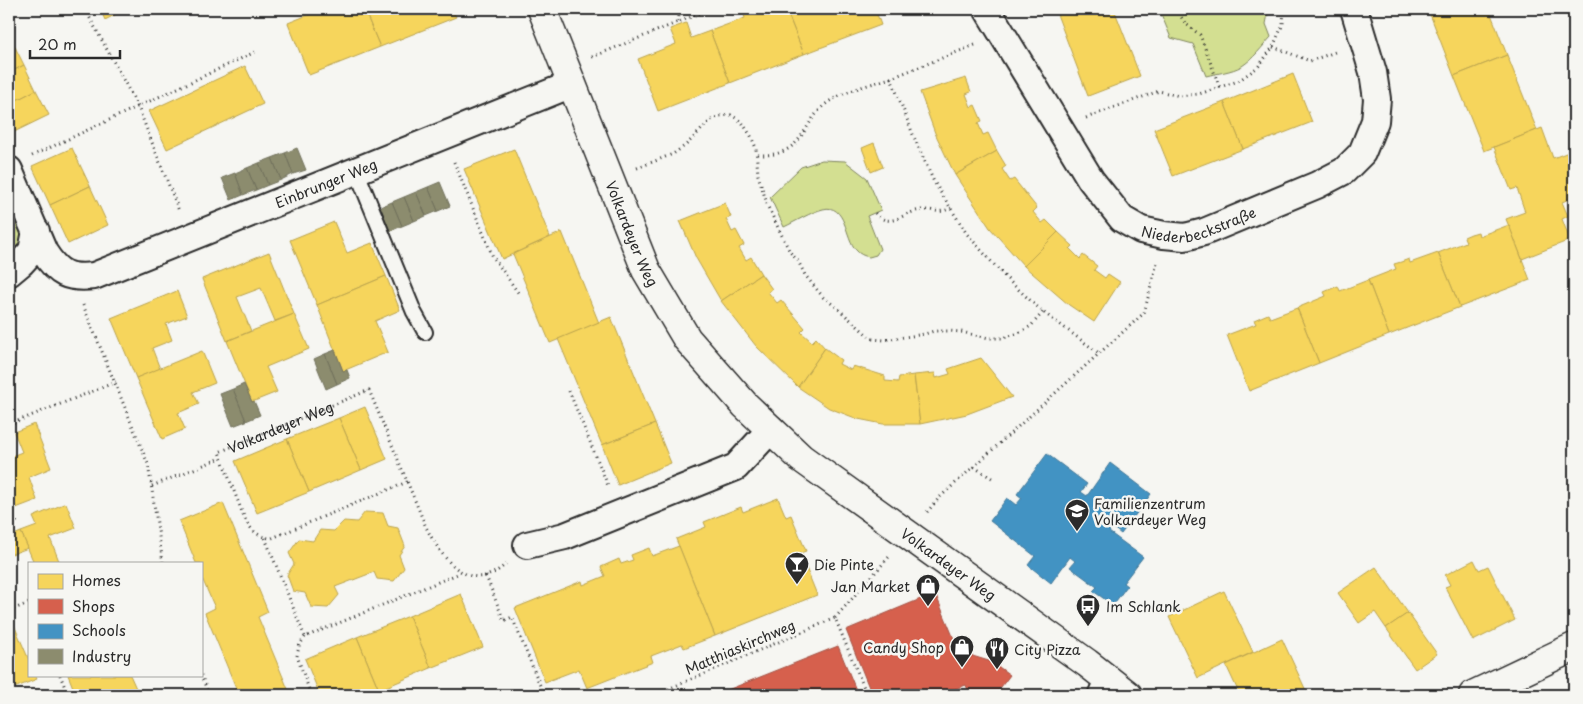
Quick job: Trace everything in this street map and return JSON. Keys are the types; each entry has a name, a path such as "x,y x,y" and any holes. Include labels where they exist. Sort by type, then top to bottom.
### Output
{"street":[{"name":"Niederbeckstraße","path":"993,19 1091,180 1122,219 1141,230 1185,237 1204,232 1318,185 1344,171 1362,152 1375,122 1377,99 1373,72 1354,9"},
{"name":"Volkardeyer Weg","path":"546,10 569,76 646,270 687,339 745,405 801,458 908,536 1099,686 1128,695"},
{"name":"Einbrunger Weg","path":"79,278 94,276 444,136 569,76"},
{"path":"17,165 44,252 52,264 66,275 79,278"},
{"path":"9,273 32,251 36,231"},
{"path":"527,545 565,536 736,467 771,429"},
{"path":"1473,695 1574,646"}],"lane":[{"path":"356,170 414,312 425,332"}],"path":[{"path":"9,14 19,9"},
{"path":"85,9 138,108 189,238"},
{"path":"678,22 680,9"},
{"path":"569,76 678,22 711,9"},
{"path":"1176,9 1185,23 1200,35 1220,88"},
{"path":"1060,128 1159,91 1179,96 1199,94 1238,81 1258,67 1273,47 1283,24 1284,9"},
{"path":"758,155 770,156 795,144 816,113 830,102 848,92 891,78 972,47 993,19"},
{"path":"1273,47 1310,61 1365,42"},
{"path":"17,165 255,52"},
{"path":"891,78 934,182 968,234 1006,278 1043,312 1100,354"},
{"path":"610,179 673,154 686,145 706,124 720,116 731,115 742,122 751,136 758,155 758,174 768,207 790,252 798,260 805,275 823,297 872,339 884,340 934,331 961,332 989,338 1003,338 1025,330 1043,312"},
{"path":"444,136 493,258 519,294"},
{"path":"875,213 880,219 891,220 924,209 941,212 951,208"},
{"name":"Matthiaskirchweg","path":"654,695 835,618 939,498 1144,313 1164,235"},
{"path":"79,278 83,304 148,464 163,562"},
{"path":"9,423 116,382"},
{"name":"Volkardeyer Weg","path":"305,637 265,538 256,534 248,525 219,452 369,390 433,542 460,573"},
{"path":"569,391 620,514"},
{"path":"152,486 221,458"},
{"path":"974,467 994,480"},
{"path":"265,538 272,538 407,482"},
{"path":"9,503 18,526"},
{"path":"311,695 297,656 299,646 305,637 460,573 476,578 486,576 500,569 527,545"},
{"path":"486,576 504,621 512,617 544,695"},
{"path":"9,611 28,603"},
{"path":"835,618 867,695"},
{"path":"60,676 68,695"},
{"path":"201,676 209,695"}],"green space":[{"path":"1159,9 1269,9 1266,24 1271,37 1242,66 1206,76 1193,44 1171,38"},
{"path":"822,160 845,161 867,178 881,210 867,216 880,249 876,255 869,257 857,251 852,245 841,216 831,209 813,212 784,227 770,197 801,167"},
{"path":"9,172 36,225 9,273"}],"building: Homes":[{"path":"100,9 126,9 105,20"},
{"path":"323,9 364,9 380,47 309,75 288,23"},
{"path":"364,9 452,9 456,17 380,47"},
{"path":"742,9 759,9 760,11 786,9 804,54 730,83 710,31 745,18"},
{"path":"786,9 875,9 881,25 804,54"},
{"path":"1055,9 1114,9 1140,76 1088,96"},
{"path":"1428,9 1489,9 1507,55 1454,76"},
{"path":"686,23 691,38 710,31 730,83 658,111 638,59 676,44 670,29"},
{"path":"12,41 24,65 9,73 9,42"},
{"path":"1507,55 1537,130 1484,151 1454,76"},
{"path":"24,65 36,90 9,104 9,73"},
{"path":"245,66 263,104 167,149 149,111"},
{"path":"1293,74 1312,122 1243,149 1224,102"},
{"path":"966,78 971,92 966,94 971,107 975,105 982,121 978,123 983,135 988,133 997,151 955,175 935,133 920,92"},
{"path":"36,90 49,115 14,132 9,121 9,104"},
{"path":"1224,102 1243,149 1173,176 1154,129"},
{"path":"1542,128 1553,158 1574,150 1574,197 1562,202 1568,216 1562,219 1570,240 1522,259 1506,219 1525,212 1517,188 1511,190 1494,147"},
{"path":"874,143 883,167 871,172 862,148"},
{"path":"72,148 90,186 50,205 32,166"},
{"path":"514,149 550,237 502,259 464,169"},
{"path":"997,151 1006,166 1002,169 1010,181 1014,179 1037,208 1033,212 1042,223 1046,220 1058,232 1024,266 990,228 955,175"},
{"path":"90,186 108,225 68,244 50,205"},
{"path":"725,203 731,217 726,219 732,232 736,230 744,245 739,248 746,260 751,257 761,274 721,301 696,258 680,221"},
{"path":"334,222 347,253 372,243 386,276 317,305 290,240"},
{"path":"1509,225 1530,280 1460,307 1438,253 1466,242 1464,237 1471,234 1478,232 1479,236"},
{"path":"562,232 599,323 550,343 513,254"},
{"path":"1058,232 1073,246 1070,249 1080,259 1083,255 1097,266 1094,270 1105,278 1108,274 1120,282 1094,322 1069,305 1024,266"},
{"path":"269,252 294,314 275,321 261,288 237,297 251,331 227,341 202,279"},
{"path":"1438,253 1460,307 1389,335 1368,280 1396,269 1394,264 1409,259 1410,263"},
{"path":"761,274 772,289 768,292 777,303 781,300 805,328 801,332 812,342 816,338 825,348 798,387 756,346 721,301"},
{"path":"386,276 400,310 375,321 388,352 343,371 317,305"},
{"path":"1368,280 1389,335 1319,363 1297,308 1326,296 1324,292 1338,286 1340,291"},
{"path":"177,291 187,316 166,324 172,340 152,348 160,369 136,378 111,318"},
{"path":"1297,308 1319,363 1249,391 1227,335 1256,324 1254,320 1268,314 1270,318"},
{"path":"294,314 309,349 266,367 277,392 252,402 227,341"},
{"path":"611,317 655,424 602,445 558,339"},
{"path":"825,348 841,360 839,364 851,370 853,366 885,376 885,381 898,382 899,377 914,375 920,424 883,424 858,419 829,408 798,387"},
{"path":"202,351 215,383 193,392 199,404 178,413 185,429 162,439 136,378"},
{"path":"981,358 1012,397 967,414 920,424 914,375 935,373 936,378 950,374 948,369"},
{"path":"365,407 387,459 361,470 339,418"},
{"path":"339,418 361,470 309,492 287,439"},
{"path":"34,424 51,468 29,477 37,500 16,508 9,490 9,457 22,452 14,432"},
{"path":"655,424 671,463 618,485 602,445"},
{"path":"287,439 309,492 257,513 235,461"},
{"path":"778,498 786,517 791,515 806,551 800,553 817,595 715,636 676,539 706,527 704,522 741,507 743,512"},
{"path":"66,503 76,528 50,538 59,561 34,562 21,532 37,526 33,517"},
{"path":"223,503 268,612 258,617 290,694 239,695 205,613 215,608 202,578 202,562 196,562 179,521"},
{"path":"365,512 383,513 388,526 398,528 405,546 399,555 404,568 394,581 377,579 374,572 335,587 339,595 328,608 311,607 305,593 293,591 287,575 294,564 289,553 299,539 313,541 320,530 334,531 344,521 357,522"},
{"path":"21,532 28,548 9,555 9,537"},
{"path":"679,546 715,636 684,648 682,644 651,656 653,662 587,688 579,669 545,682 515,608 582,581 583,585 605,576 601,567 619,559 621,564 633,560 631,555 649,548 652,556"},
{"path":"1474,560 1479,570 1488,566 1515,620 1473,641 1445,587 1450,585 1445,575"},
{"path":"1376,567 1408,613 1386,628 1375,612 1359,623 1338,593"},
{"path":"1224,591 1253,652 1198,678 1169,617"},
{"path":"461,594 483,647 431,668 409,616"},
{"path":"1408,613 1437,654 1415,669 1386,628"},
{"path":"409,616 431,668 379,690 357,637"},
{"path":"14,625 28,658 28,676 36,676 37,679 9,690 9,627"},
{"path":"357,637 379,690 366,695 320,695 305,659"},
{"path":"1282,639 1308,695 1240,695 1226,665"},
{"path":"68,676 130,676 139,695 76,695"}],"building: Shops":[{"path":"935,593 957,646 966,654 992,662 1010,675 995,695 970,695 966,685 939,695 872,695 846,630"},
{"path":"838,646 858,695 715,695"}],"building: Schools":[{"path":"1047,454 1087,484 1081,492 1087,496 1110,463 1151,494 1121,534 1112,527 1109,532 1143,557 1123,583 1127,586 1113,605 1093,591 1097,587 1070,567 1075,561 1070,557 1051,583 1028,565 1035,556 990,521 1007,498 1016,505 1022,498 1017,494"}],"building: Industry":[{"path":"297,148 306,170 293,174 285,153"},
{"path":"285,153 293,174 281,180 272,158"},
{"path":"272,158 281,180 268,185 259,163"},
{"path":"259,163 268,185 256,190 247,168"},
{"path":"247,168 256,190 243,195 235,173"},
{"path":"235,173 243,195 231,200 222,178"},
{"path":"440,182 450,206 438,211 428,187"},
{"path":"428,187 438,211 426,216 416,192"},
{"path":"416,192 426,216 414,221 404,197"},
{"path":"404,197 414,221 402,226 392,202"},
{"path":"392,202 402,226 390,231 380,207"},
{"path":"335,350 343,371 347,370 350,378 337,384 325,354"},
{"path":"325,354 337,384 326,389 314,359"},
{"path":"244,384 260,415 246,421 233,389"},
{"path":"233,389 246,421 233,426 220,394"}],"place":[{"name":"Familienzentrum Volkardeyer Weg","path":"1077,532"},
{"name":"Die Pinte","path":"797,585"},
{"name":"Jan Market","path":"928,607"},
{"name":"Im Schlank","path":"1088,627"},
{"name":"Candy Shop","path":"962,668"},
{"name":"City Pizza","path":"997,670"}]}
